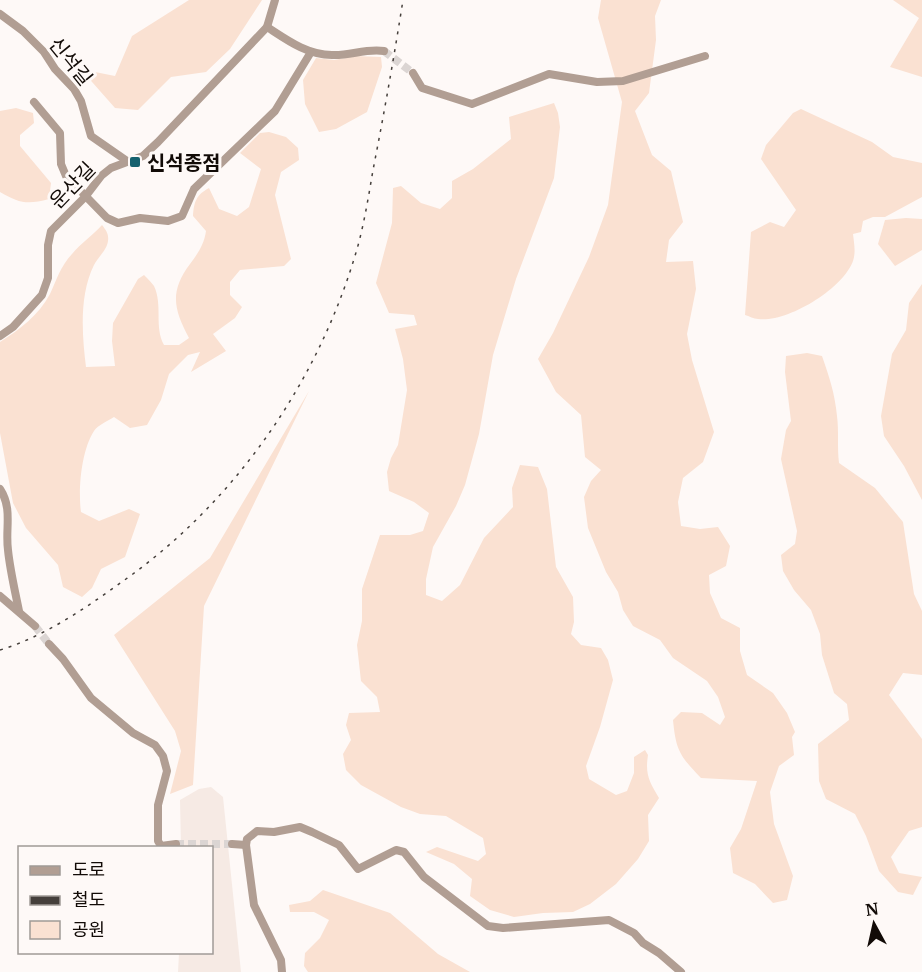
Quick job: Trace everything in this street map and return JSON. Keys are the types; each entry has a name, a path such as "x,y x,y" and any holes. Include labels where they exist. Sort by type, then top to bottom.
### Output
{"street":[{"name":"운산길","path":"0,336 13,327 42,295 48,278 48,245 51,231 101,176 111,168 143,156 158,142 267,27 275,0"},
{"name":"신석길","path":"0,14 23,31 44,52 55,69 74,89 81,101 91,136 127,161"},
{"path":"267,27 300,48 311,52 331,55 372,49 384,51"},
{"path":"34,102 60,133 62,170 71,183 107,218 118,223 140,218 168,221 182,216 194,189 275,111 311,52"},
{"path":"413,73 422,87 472,104 549,74 597,82 623,81 705,56"},
{"path":"0,489 8,509 7,546 19,611"},
{"path":"0,596 35,626"},
{"path":"49,644 63,659 91,698 124,726 155,745 163,756 167,771 158,805 158,841 161,846 176,844"},
{"path":"282,972 281,960 254,905 246,845 247,839 257,831 274,832 300,827 339,845 358,869 396,850 404,852 424,877 488,926 503,928 609,920 634,933 643,943 681,972"},
{"path":"232,844 246,845"}],"shaded area":[{"path":"211,787 223,797 241,972 178,972 179,954 213,954 213,846 181,846 180,800 199,789"}],"green space":[{"path":"189,0 262,0 230,49 206,72 171,77 138,110 115,108 85,74 95,72 115,76 132,36"},
{"path":"601,0 661,0 655,16 656,40 649,93 635,111 652,155 671,171 683,222 669,240 666,262 693,261 696,289 687,334 692,360 714,432 703,462 683,478 678,502 681,526 700,529 718,527 730,546 726,566 709,575 710,593 721,618 740,628 740,651 747,675 773,693 787,713 795,732 792,737 794,755 779,766 770,792 774,824 793,876 787,900 773,903 755,884 733,873 730,848 741,829 757,781 701,778 680,752 673,720 681,712 702,713 720,725 725,717 718,697 707,681 673,658 660,640 633,626 623,610 618,592 606,572 588,528 584,497 591,481 601,470 585,457 581,415 556,392 538,359 589,257 608,205 622,102 598,18"},
{"path":"893,0 922,0 922,77 890,67 919,18"},
{"path":"356,56 381,57 382,67 367,112 336,129 319,132 305,104 303,80 316,58 334,60"},
{"path":"554,103 560,127 554,178 516,279 493,355 479,434 465,485 433,547 426,579 426,595 442,601 460,585 484,538 513,507 512,488 520,465 538,467 547,489 556,567 573,597 574,622 571,634 581,645 601,648 608,660 613,680 586,766 589,779 616,795 627,791 634,773 634,757 645,750 648,755 649,777 659,798 648,815 649,841 638,859 616,884 590,904 573,912 514,917 490,910 470,896 472,879 454,864 426,852 437,847 478,861 486,854 483,838 446,816 420,814 401,807 361,785 346,770 343,754 351,740 346,725 349,713 380,712 377,697 361,681 357,645 362,621 362,589 380,535 410,535 423,531 429,513 414,502 389,491 387,472 398,445 407,390 403,359 395,329 417,325 414,315 389,313 376,283 392,223 393,188 401,186 421,203 440,209 452,198 452,181 473,169 511,139 509,117"},
{"path":"16,108 33,113 34,123 20,135 20,146 51,183 49,199 23,202 0,192 0,111"},
{"path":"801,109 872,142 893,157 922,163 922,197 885,217 873,217 863,221 861,232 853,234 855,251 853,261 847,272 826,293 784,316 756,319 745,315 751,232 770,222 784,227 796,210 761,159 766,145 793,113"},
{"path":"269,132 286,137 298,148 299,160 281,172 275,195 291,259 284,266 240,270 230,282 230,295 242,307 235,318 213,334 226,351 191,372 200,352 188,355 169,374 161,400 147,425 130,428 114,417 94,431 86,449 82,471 81,512 99,521 129,509 140,514 125,557 101,569 92,588 82,597 63,587 58,565 26,528 13,503 0,433 0,342 40,309 68,259 102,225 108,234 107,244 89,277 84,302 83,342 86,367 115,366 112,341 113,323 138,279 144,275 157,293 159,331 164,345 179,345 189,338 177,310 176,292 183,274 200,249 205,236 206,231 193,216 195,203 198,196 209,188 219,209 237,216 249,207 261,169 240,153 260,133"},
{"path":"922,219 922,250 895,266 878,244 885,220"},
{"path":"922,284 922,500 904,466 884,436 881,416 892,354 906,330 909,303"},
{"path":"807,353 822,356 829,378 837,416 839,463 875,488 903,522 914,594 922,611 922,675 903,673 889,695 922,739 922,827 909,831 891,857 899,873 922,877 913,895 898,892 879,871 855,814 826,799 819,781 818,744 849,720 847,704 834,693 822,655 820,634 811,610 794,590 783,571 781,555 795,544 797,531 781,459 786,430 791,421 785,372 786,356"},
{"path":"309,391 204,606 193,785 170,794 181,751 175,731 114,635 210,558"},
{"path":"323,890 390,913 438,954 470,972 308,972 304,966 305,953 320,938 329,920 314,912 290,912 289,905 310,901"}],"tunnel":[{"path":"384,51 413,73"},
{"path":"35,626 49,644"},
{"path":"176,844 232,844"}],"railway":[{"path":"0,650 34,637 66,620 126,579 167,547 205,511 240,472 271,430 299,386 323,340 343,292 359,242 403,0"}],"place":[{"name":"신석종점","path":"135,162"}]}
